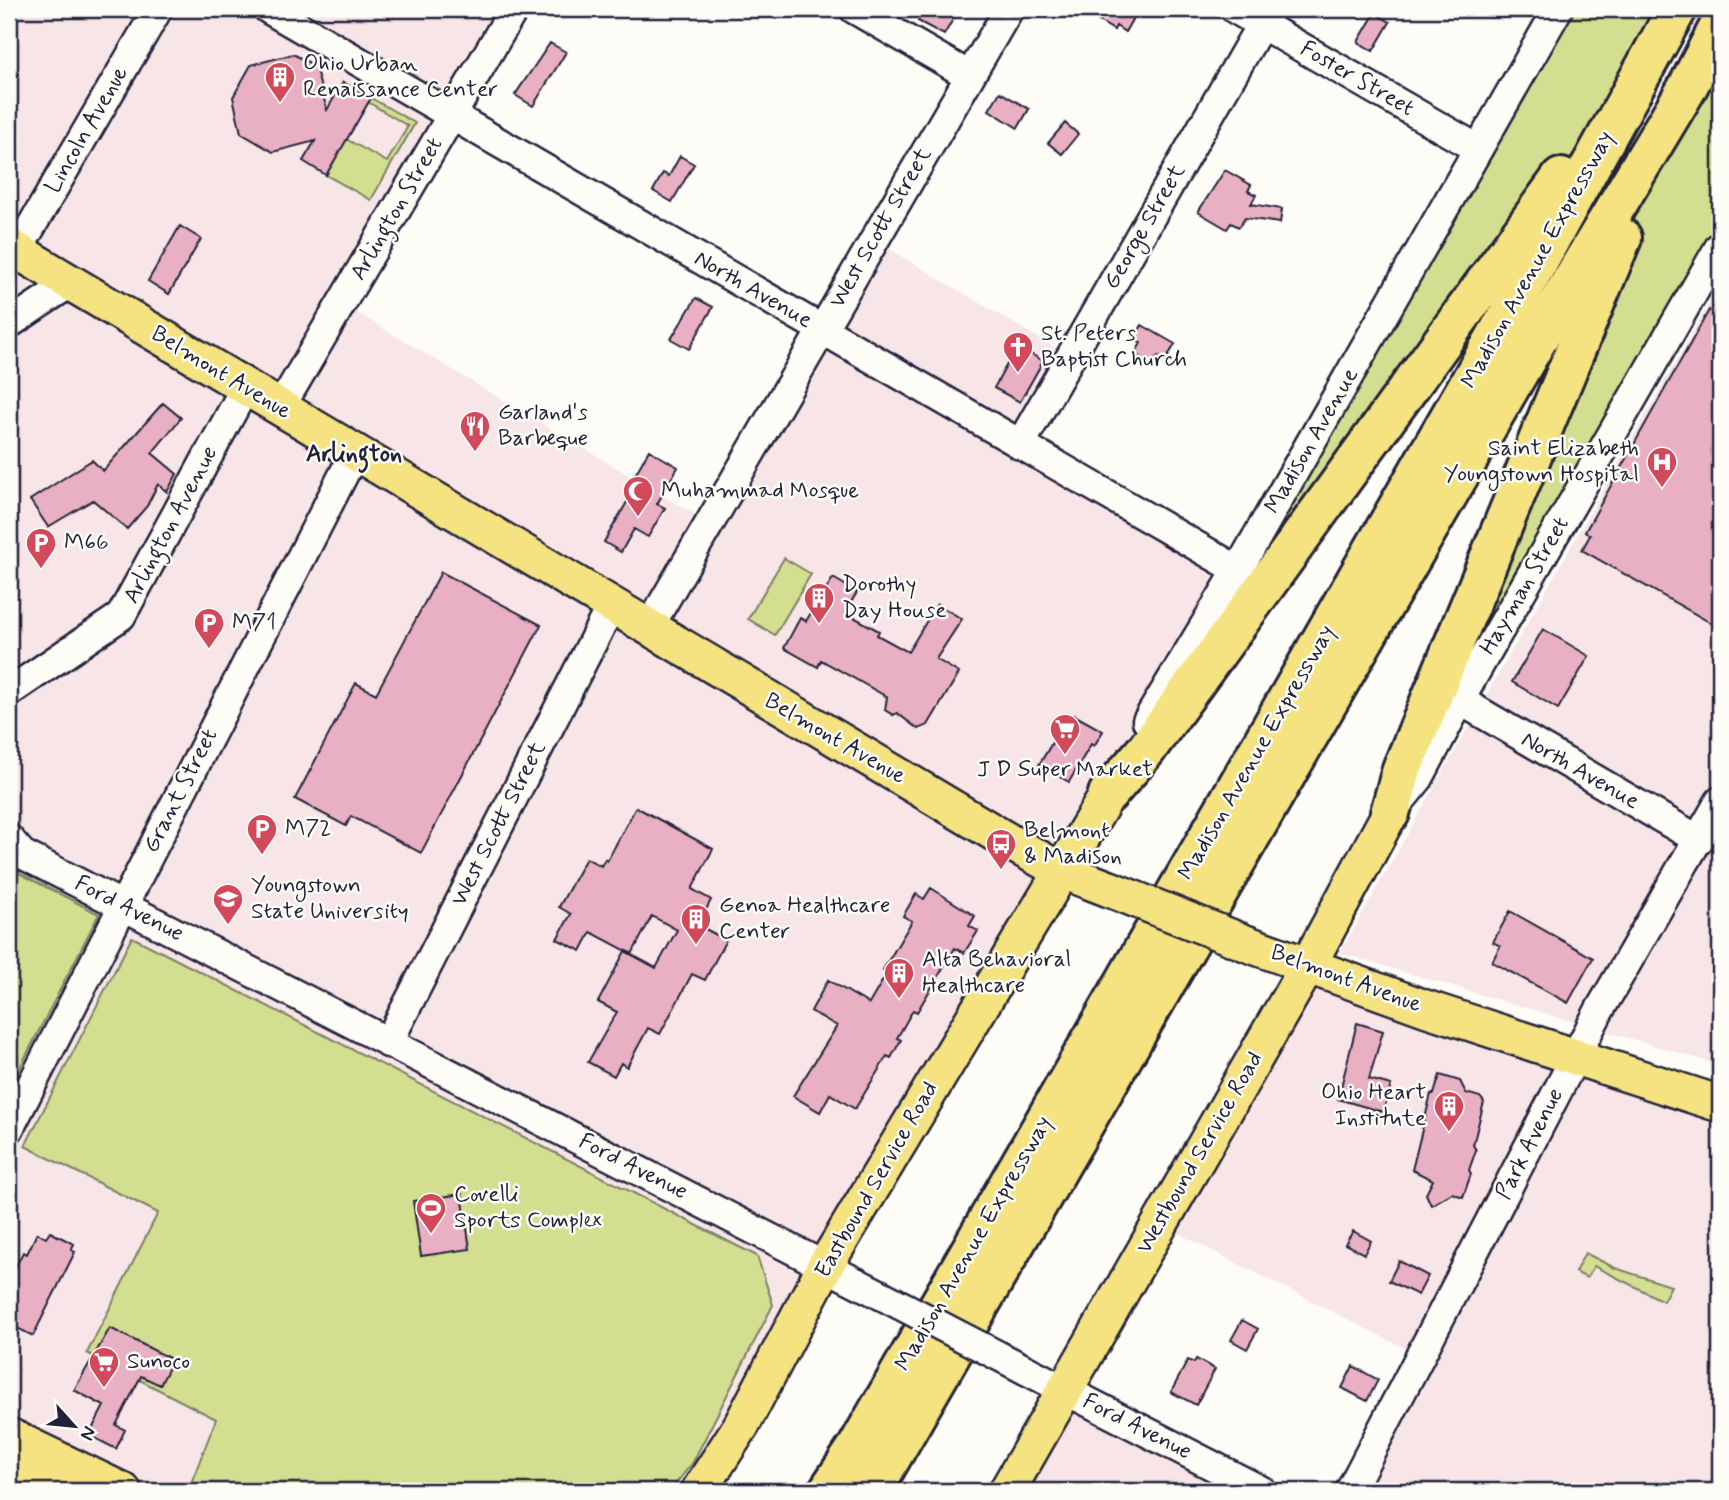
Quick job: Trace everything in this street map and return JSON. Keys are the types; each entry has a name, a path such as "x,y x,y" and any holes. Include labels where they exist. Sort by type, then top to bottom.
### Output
{"highway":[{"name":"Madison Avenue Expressway","path":"828,1491 865,1434 1465,391 1677,9"},
{"name":"Madison Avenue Expressway","path":"872,1491 1572,280 1686,90 1720,25"},
{"path":"1108,794 1146,750 1658,43"},
{"path":"1390,813 1402,769 1450,693 1597,293 1686,90"}],"main road":[{"name":"Belmont Avenue","path":"13,249 648,629 1060,870 1307,967 1720,1104"},
{"name":"Madison Avenue","path":"1060,870 1108,794"},
{"name":"Westbound Service Road","path":"1007,1491 1307,967 1390,813"},
{"name":"Eastbound Service Road","path":"699,1491 741,1426 825,1266 1060,870"},
{"path":"9,1436 123,1491"},
{"path":"9,1464 65,1491"}],"street":[{"name":"Lincoln Avenue","path":"13,249 158,9"},
{"name":"North Avenue","path":"268,9 1238,570"},
{"name":"Arlington Street","path":"280,408 514,9"},
{"path":"854,9 970,76"},
{"name":"West Scott Street","path":"648,629 1009,9"},
{"name":"Foster Street","path":"1235,9 1266,16 1478,149"},
{"name":"Madison Avenue","path":"1108,794 1136,739 1238,570 1558,9"},
{"name":"George Street","path":"1020,445 1266,16"},
{"name":"Hayman Street","path":"1450,693 1720,246"},
{"path":"9,324 70,283"},
{"name":"Arlington Avenue","path":"9,692 121,617 245,388"},
{"name":"Grant Street","path":"9,1129 354,454"},
{"name":"West Scott Street","path":"388,1042 611,606"},
{"name":"North Avenue","path":"1450,693 1699,840"},
{"name":"Park Avenue","path":"1350,1491 1576,1056 1720,802"},
{"name":"Ford Avenue","path":"9,839 22,854 1262,1491"}],"shaded area":[{"path":"9,9 514,9 342,304 709,523 874,240 1070,357 1020,444 1238,570 699,1491 9,1491"},
{"name":"Saint Elizabeth Youngstown Hospital","path":"1720,284 1720,1065 1340,953"},
{"path":"1307,967 1720,1104 1720,1491 1350,1491 1420,1356 1160,1224"},
{"path":"1065,1390 1262,1491 1007,1491"}],"green space":[{"path":"1558,9 1677,9 1658,43 1477,294 1136,739"},
{"path":"1720,25 1720,246 1453,691 1608,270 1680,106"},
{"path":"371,98 415,123 371,200 326,175 346,139 387,162 408,126 368,102"},
{"path":"784,558 811,574 775,635 748,619"},
{"path":"9,868 99,914 9,1089"},
{"name":"Covelli Sports Complex","path":"132,937 757,1256 773,1305 693,1462 670,1491 188,1491 216,1419 87,1353 158,1213 25,1146"},
{"path":"1585,1253 1615,1268 1671,1286 1663,1301 1594,1266 1587,1278 1575,1272"}],"building":[{"path":"925,9 959,9 944,35 918,21"},
{"path":"1100,9 1122,9 1134,16 1125,32 1116,26 1114,30 1094,18"},
{"path":"1375,13 1390,22 1373,51 1358,42"},
{"path":"550,43 566,52 533,106 515,95"},
{"name":"Ohio Urban Renaissance Center","path":"293,54 315,66 327,110 343,82 371,98 326,175 303,161 315,141 273,152 241,133 233,97 251,65"},
{"path":"1000,92 1029,109 1018,128 989,110"},
{"path":"1065,123 1078,134 1062,154 1048,143"},
{"path":"680,156 694,164 672,202 653,191 663,173 669,176"},
{"path":"1225,170 1251,185 1248,191 1256,195 1251,204 1282,209 1280,223 1245,218 1239,227 1231,223 1227,229 1198,212"},
{"path":"180,226 201,239 169,294 148,281"},
{"path":"696,298 713,307 689,349 671,339"},
{"path":"1709,310 1720,316 1720,628 1582,550 1590,535 1585,532"},
{"path":"1142,325 1175,344 1166,360 1158,356 1153,364 1135,354 1141,343 1134,339"},
{"name":"St. Peters Baptist Church","path":"1017,346 1043,361 1020,402 994,388"},
{"path":"163,403 181,418 152,453 177,474 167,492 158,484 147,506 127,529 93,500 48,527 30,500 92,460 103,471"},
{"path":"649,450 678,467 657,504 665,508 648,537 634,529 621,552 604,542 642,476 636,473"},
{"path":"441,572 541,625 421,853 351,816 346,826 295,799 356,683 376,694"},
{"path":"833,578 857,592 846,611 848,614 879,631 877,635 908,652 937,604 962,619 936,659 959,673 928,725 918,729 897,713 893,715 885,710 887,697 821,660 818,667 784,648 800,618 806,621"},
{"path":"1543,629 1589,656 1558,709 1512,682"},
{"name":"J D Super Market","path":"1074,715 1103,731 1094,746 1091,744 1069,782 1039,765 1062,726 1066,729"},
{"name":"Genoa Healthcare Center","path":"636,807 713,849 692,889 711,900 698,925 726,940 705,980 692,974 660,1034 648,1028 627,1067 621,1063 614,1076 588,1062 617,1012 598,1002 625,951 656,968 677,930 652,916 632,954 591,932 581,951 557,939 571,914 559,907 586,858 601,866 605,859 607,861"},
{"name":"Alta Behavioral Healthcare","path":"931,888 975,916 969,926 978,931 964,953 955,948 917,1012 913,1010 897,1038 901,1040 891,1058 887,1056 855,1109 830,1094 820,1112 793,1096 837,1026 811,1011 828,980 869,1004 887,973 883,970 912,921 903,916 916,894 924,899"},
{"path":"1510,911 1593,958 1568,1003 1492,962 1500,946 1493,942"},
{"path":"1357,1023 1383,1031 1369,1079 1391,1085 1383,1112 1338,1099"},
{"name":"Ohio Heart Institute","path":"1440,1075 1460,1081 1466,1093 1480,1097 1484,1102 1473,1145 1476,1150 1469,1170 1471,1174 1463,1197 1452,1193 1431,1205 1426,1194 1433,1180 1412,1170 1431,1094 1434,1094"},
{"path":"462,1194 470,1249 421,1256 413,1201"},
{"path":"1353,1231 1371,1241 1364,1254 1345,1244"},
{"path":"50,1232 74,1244 71,1250 75,1252 33,1336 9,1324 9,1280 23,1252 27,1254 37,1233 46,1238"},
{"path":"1399,1261 1428,1276 1418,1295 1389,1281"},
{"path":"1242,1320 1258,1329 1247,1349 1231,1340"},
{"path":"110,1328 173,1360 160,1385 141,1376 116,1425 125,1430 116,1449 89,1435 104,1406 74,1390"},
{"path":"1196,1359 1215,1369 1196,1405 1171,1392 1188,1360 1194,1363"},
{"path":"1353,1366 1378,1380 1367,1401 1342,1388"}],"place":[{"name":"Ohio Urban Renaissance Center","path":"280,104"},
{"name":"St. Peters Baptist Church","path":"1018,374"},
{"name":"Garland's Barbeque","path":"475,453"},
{"name":"Saint Elizabeth Youngstown Hospital","path":"1662,489"},
{"name":"Muhammad Mosque","path":"638,518"},
{"name":"M66","path":"41,570"},
{"name":"Dorothy Day House","path":"819,625"},
{"name":"M71","path":"209,650"},
{"name":"J D Super Market","path":"1065,756"},
{"name":"M72","path":"262,856"},
{"name":"Belmont & Madison","path":"1001,871"},
{"name":"Youngstown State University","path":"228,926"},
{"name":"Genoa Healthcare Center","path":"696,946"},
{"name":"Alta Behavioral Healthcare","path":"899,1000"},
{"name":"Ohio Heart Institute","path":"1449,1133"},
{"name":"Covelli Sports Complex","path":"431,1235"},
{"name":"Sunoco","path":"104,1389"}],"district":[{"name":"Arlington","path":"354,454"}]}
